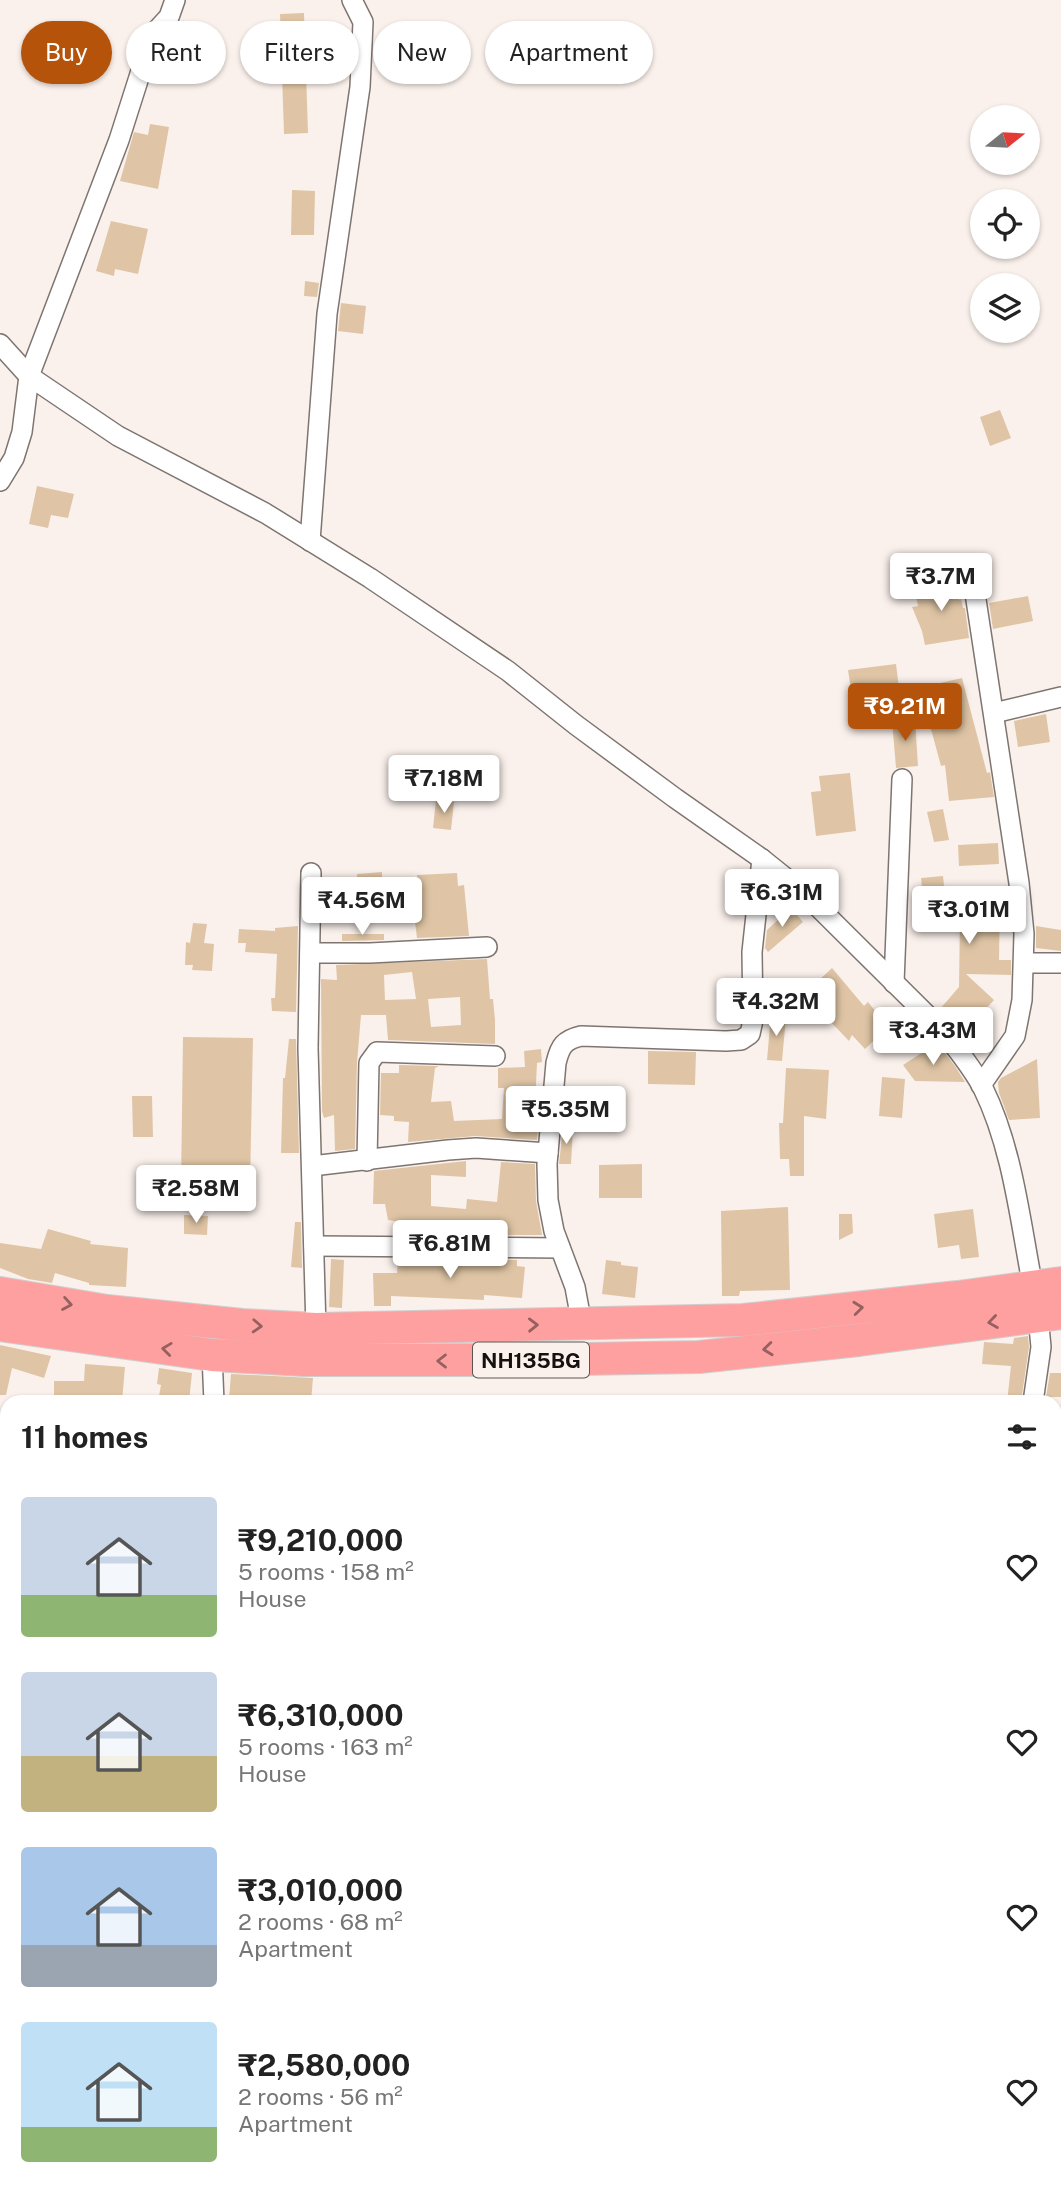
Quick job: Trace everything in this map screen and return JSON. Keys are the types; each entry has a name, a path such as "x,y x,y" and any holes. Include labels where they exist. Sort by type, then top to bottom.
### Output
{"highway":[{"name":"NH135BG","path":"0,1293 121,1313 316,1329 743,1320 1048,1300"},
{"name":"NH135BG","path":"0,1325 212,1355 373,1361 699,1357 859,1340 1048,1300"}],"street":[{"path":"0,481 14,458 22,432 29,376 119,141 148,49 158,29 169,17 175,0"},
{"path":"310,541 327,314 360,87 363,22 352,0"},
{"path":"0,344 29,376 118,436 265,513 381,585 498,663 587,733 802,891 942,1030 981,1085 993,1111 1048,1300 1034,1395"},
{"path":"973,580 1019,883 1024,963 1022,1000 1015,1036 981,1085"},
{"path":"994,713 1061,697"},
{"path":"894,983 902,779"},
{"path":"582,1325 575,1287 554,1231 548,1200 548,1153 556,1063 560,1047 567,1039 581,1035 726,1041 741,1040 750,1034 753,1020 752,952 762,859"},
{"path":"311,873 308,1048 316,1329"},
{"path":"310,953 487,947"},
{"path":"1024,963 1061,963"},
{"path":"367,1161 369,1063 377,1052 495,1056"},
{"path":"312,1167 476,1148 548,1153"},
{"path":"314,1246 560,1248"},
{"path":"212,1355 214,1395"}],"building":[{"path":"304,13 304,21 280,21 280,14"},
{"path":"282,84 306,84 308,133 284,134"},
{"path":"150,124 169,127 158,189 120,181 134,132 148,135"},
{"path":"292,190 315,191 314,235 291,235"},
{"path":"111,221 148,229 138,274 115,269 114,276 96,271"},
{"path":"305,281 319,283 317,297 304,296"},
{"path":"341,303 366,306 363,334 338,331"},
{"path":"1000,410 1011,438 990,446 980,417"},
{"path":"37,486 74,494 68,518 51,515 48,528 29,524"},
{"path":"955,580 959,600 961,599 965,608 969,638 925,645 912,607 918,606 914,587"},
{"path":"1028,596 1033,621 993,629 989,603"},
{"path":"896,664 901,704 854,710 848,670"},
{"path":"962,678 987,773 990,772 994,797 949,801 945,765 941,766 928,718 936,717 927,686"},
{"path":"1046,714 1050,742 1018,747 1014,721"},
{"path":"915,719 918,766 896,768 892,720"},
{"path":"850,773 856,831 816,836 811,792 821,791 819,776"},
{"path":"436,800 454,802 451,830 433,828"},
{"path":"943,809 949,840 934,842 927,812"},
{"path":"998,843 999,864 959,866 958,845"},
{"path":"382,872 382,906 352,905 352,890 358,890 357,874"},
{"path":"457,873 458,886 464,885 469,936 417,938 417,875"},
{"path":"943,876 945,895 1000,896 999,960 1011,960 1011,975 966,974 994,1000 965,1032 940,1009 959,987 960,917 925,921 921,878"},
{"path":"791,908 803,922 768,952 765,948 767,930"},
{"path":"193,923 207,924 204,943 214,944 212,971 192,970 193,965 185,965 186,942 190,943"},
{"path":"298,926 296,1012 272,1011 271,998 275,998 277,954 245,952 246,943 238,943 239,929 275,931 275,928"},
{"path":"1036,926 1061,930 1061,951 1036,948"},
{"path":"342,934 384,934 384,940 342,941"},
{"path":"487,959 490,999 493,999 495,1020 495,1044 388,1040 386,1015 361,1015 355,1149 335,1151 334,1115 324,1118 322,1111 321,979 337,980 336,965","holes":["412,972 416,999 385,1000 384,975","460,997 461,1025 431,1027 428,999"]},
{"path":"832,968 864,1006 868,1002 888,1027 865,1049 852,1035 849,1041 804,994"},
{"path":"771,1015 786,1017 782,1061 767,1060"},
{"path":"183,1037 253,1038 250,1185 181,1184"},
{"path":"289,1039 296,1039 299,1153 281,1153 283,1078"},
{"path":"937,1043 965,1082 915,1081 903,1065"},
{"path":"541,1049 542,1062 537,1063 534,1126 538,1126 537,1140 475,1136 408,1142 409,1122 394,1121 394,1116 380,1115 381,1073 399,1073 399,1065 439,1066 435,1068 431,1102 451,1101 454,1121 502,1119 504,1088 498,1088 498,1068 525,1067 524,1051"},
{"path":"648,1051 696,1052 695,1085 648,1084"},
{"path":"1037,1059 1040,1118 1009,1120 998,1082"},
{"path":"786,1068 829,1070 826,1119 804,1116 804,1176 790,1176 789,1159 780,1159 779,1123 783,1123"},
{"path":"882,1077 905,1079 902,1118 879,1116"},
{"path":"132,1096 152,1096 153,1137 133,1137"},
{"path":"563,1127 573,1127 571,1164 559,1164"},
{"path":"466,1161 466,1177 431,1175 431,1206 466,1209 467,1199 497,1202 501,1162 535,1164 536,1201 542,1235 485,1235 464,1232 465,1223 433,1220 432,1227 388,1220 385,1204 373,1204 374,1171"},
{"path":"642,1164 642,1198 599,1198 599,1165"},
{"path":"788,1207 790,1290 740,1291 739,1296 722,1296 721,1211"},
{"path":"973,1209 979,1257 961,1259 959,1245 938,1248 934,1214"},
{"path":"839,1214 852,1214 853,1233 839,1240"},
{"path":"184,1215 208,1216 207,1235 184,1234"},
{"path":"295,1222 301,1222 302,1268 291,1267"},
{"path":"48,1229 91,1241 90,1244 128,1248 126,1287 89,1285 55,1273 52,1283 28,1279 0,1268 0,1243 41,1249"},
{"path":"331,1259 344,1260 342,1308 329,1307"},
{"path":"398,1259 517,1260 517,1266 525,1267 522,1298 484,1295 484,1300 391,1296 391,1306 374,1306 373,1273 397,1273"},
{"path":"606,1260 638,1267 635,1298 602,1294"},
{"path":"1028,1336 1029,1347 1022,1395 1008,1395 1011,1366 982,1364 984,1342 1013,1344 1014,1338"},
{"path":"0,1345 51,1356 44,1378 12,1368 6,1395 0,1395"},
{"path":"85,1364 125,1367 123,1395 54,1395 54,1381 84,1381"},
{"path":"159,1368 192,1373 190,1395 159,1395 161,1385 157,1384"},
{"path":"1050,1373 1061,1373 1061,1395 1046,1395"},
{"path":"231,1374 313,1378 312,1395 229,1395"}]}
